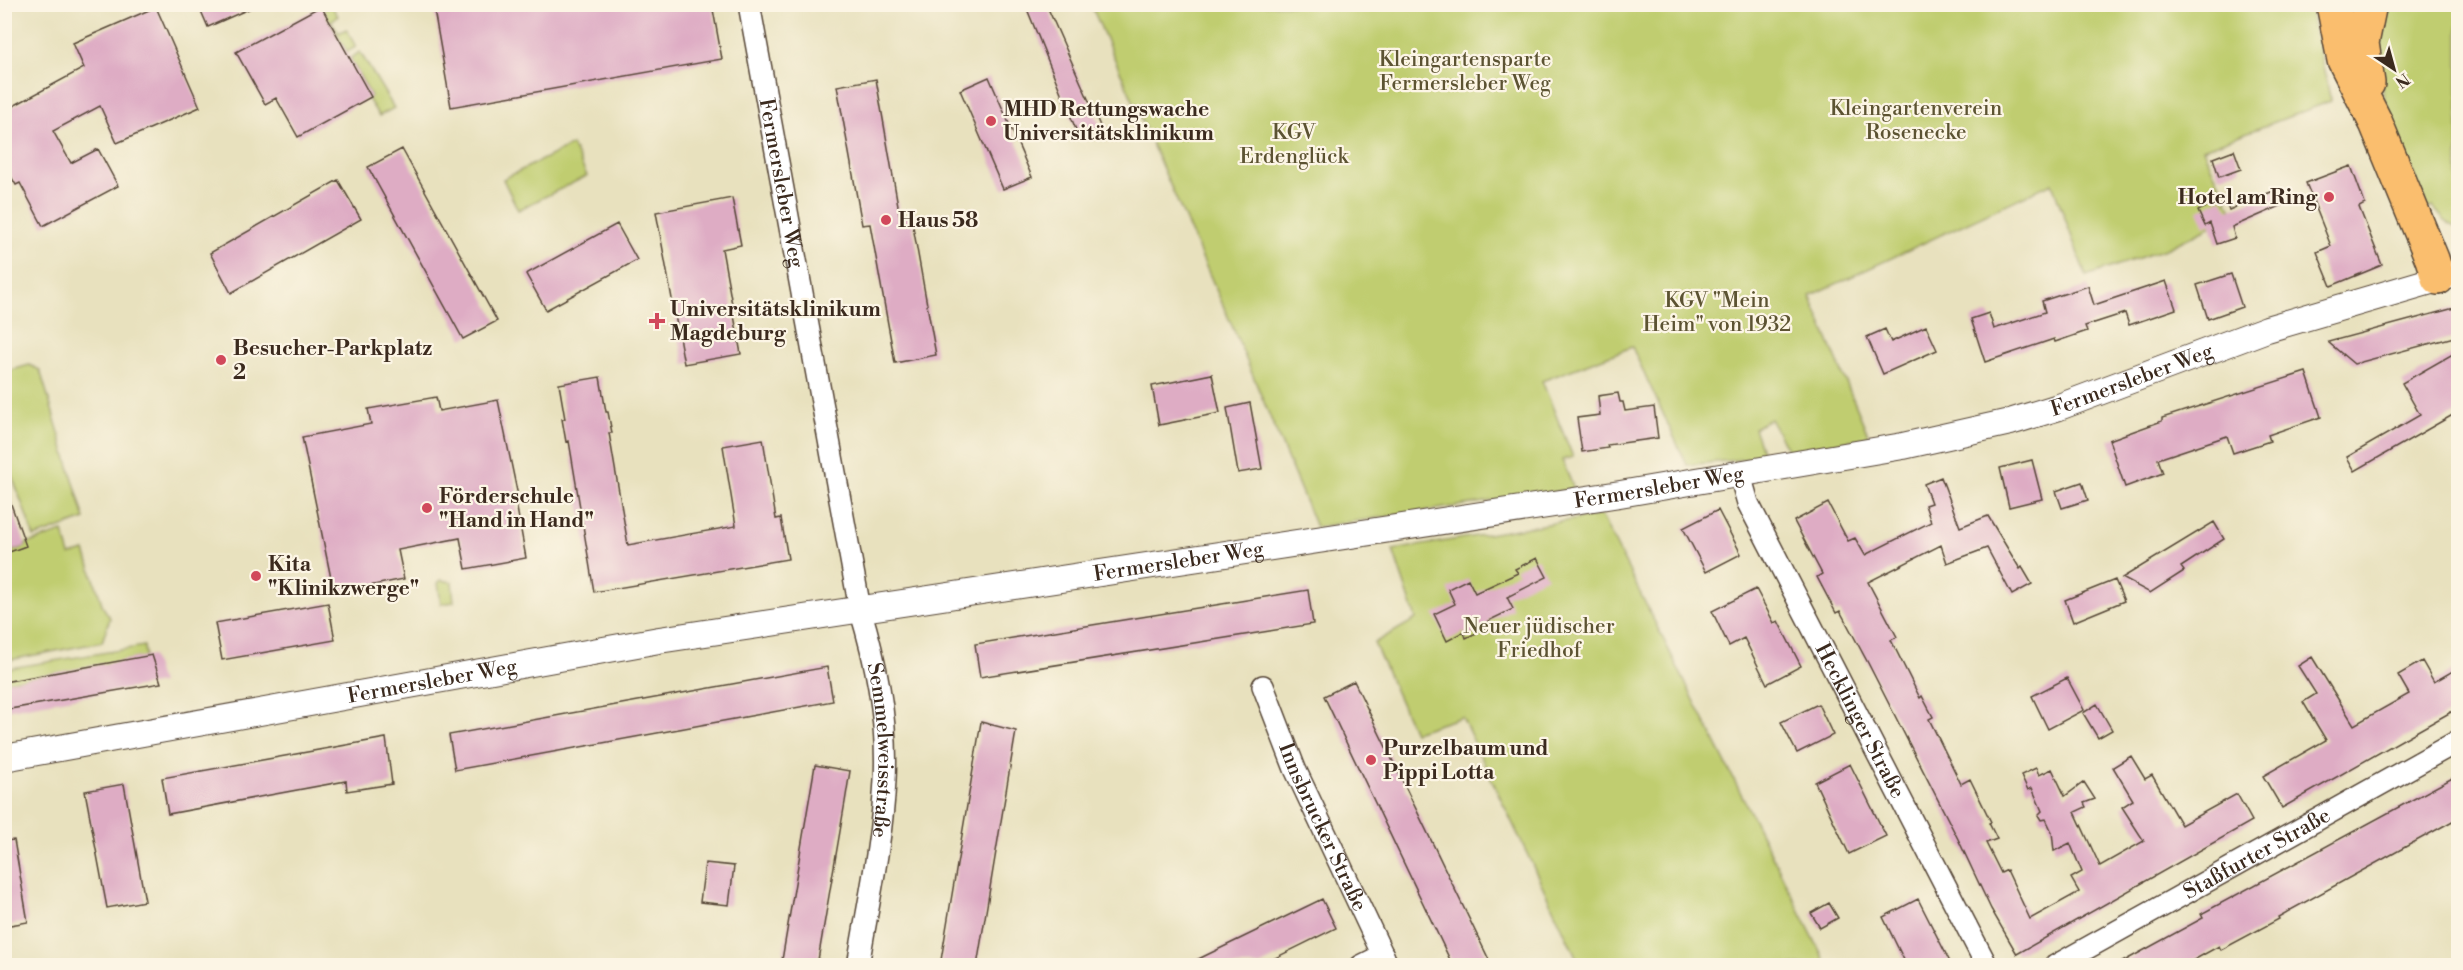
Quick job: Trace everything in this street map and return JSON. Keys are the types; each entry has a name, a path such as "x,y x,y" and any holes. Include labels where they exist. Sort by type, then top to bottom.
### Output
{"highway":[{"path":"2333,4 2344,60 2376,123 2432,259 2448,275"},
{"path":"2370,4 2364,23 2362,50 2376,123"}],"street":[{"name":"Fermersleber Weg","path":"749,4 860,609"},
{"name":"Fermersleber Weg","path":"4,758 574,655 860,609 1740,475 1903,446 2019,419 2090,397 2212,348 2267,329 2448,275"},
{"name":"Hecklinger Straße","path":"1740,475 1748,502 1987,966"},
{"name":"Semmelweisstraße","path":"858,966 881,819 885,764 882,708 871,645 860,609"},
{"name":"Innsbrucker Straße","path":"1263,686 1295,770 1386,960"},
{"name":"Staßfurter Straße","path":"2055,966 2458,741"},
{"path":"1362,966 1386,960"}],"green space":[{"path":"331,5 338,16 331,21 339,33 346,29 356,47 347,52 323,10"},
{"path":"1091,5 2309,5 2331,101 2203,149 2234,215 2168,248 2086,276 2052,183 1810,296 1869,437 1788,451 1770,419 1754,428 1764,457 1687,465 1632,347 1542,381 1573,457 1562,460 1574,489 1316,527 1233,328"},
{"path":"2382,5 2458,5 2458,229 2445,221 2433,207 2428,209 2387,108 2376,54 2376,29"},
{"path":"360,52 394,108 379,116 368,99 371,96 350,58"},
{"path":"572,145 587,176 518,210 503,179"},
{"path":"29,365 40,370 85,519 34,537 5,456 5,372"},
{"name":"Neuer jüdischer Friedhof","path":"1601,515 1827,965 1580,965 1462,717 1414,732 1374,643 1416,619 1393,550"},
{"path":"63,532 70,555 85,551 103,607 110,618 102,642 9,660 4,637 5,554 26,546 25,544"},
{"path":"441,580 452,582 454,602 441,604 438,583"},
{"path":"144,646 145,657 6,682 4,669"}],"building":[{"path":"198,4 260,4 208,27"},
{"path":"433,4 712,4 722,59 451,107"},
{"path":"1025,4 1046,4 1101,128 1079,137"},
{"path":"321,6 371,97 298,137 276,98 265,104 236,52"},
{"path":"156,7 200,107 117,143 100,106 53,131 71,163 98,149 118,186 43,226 20,183 16,185 4,164 4,111 84,68 73,43"},
{"name":"MHD Rettungswache Universitätsklinikum","path":"989,77 1032,177 1003,189 960,90"},
{"name":"Haus 58","path":"876,79 900,217 911,215 936,355 895,363 870,224 862,225 837,86"},
{"path":"402,149 497,321 463,339 368,167"},
{"path":"2234,150 2241,169 2219,177 2213,158"},
{"path":"2351,166 2365,204 2359,207 2382,265 2331,286 2317,252 2331,246 2306,183"},
{"path":"338,180 361,219 231,293 210,253"},
{"path":"2278,189 2285,204 2232,227 2235,238 2217,244 2210,223 2205,226 2198,211 2222,198 2229,210"},
{"path":"732,198 741,245 722,249 741,354 684,364 656,212"},
{"path":"617,224 637,260 546,310 526,274"},
{"path":"2231,274 2242,307 2208,319 2197,285"},
{"path":"2166,281 2176,309 2129,325 2125,313 2085,326 2087,331 2055,342 2054,339 1985,362 1971,319 1989,313 1994,329 2045,312 2042,301 2088,286 2094,305"},
{"path":"2458,307 2458,336 2354,364 2328,342"},
{"path":"1926,326 1937,350 1883,374 1867,337 1885,329 1891,342"},
{"path":"2458,351 2458,412 2355,471 2347,457 2420,415 2402,383"},
{"path":"2306,372 2321,417 2268,435 2270,441 2233,453 2227,436 2158,459 2163,473 2125,487 2109,440 2162,421 2162,418"},
{"path":"1212,374 1220,413 1159,425 1152,386"},
{"path":"600,377 612,433 609,433 628,545 736,526 723,446 763,439 776,519 781,518 788,559 594,592 569,441 566,442 562,419 565,419 559,384"},
{"path":"1618,393 1625,411 1654,407 1658,438 1607,445 1608,448 1582,452 1577,418 1600,415 1598,396"},
{"path":"436,397 439,411 498,400 518,496 515,497 526,558 466,569 460,538 398,550 404,579 334,593 302,437 371,424 368,409"},
{"path":"1250,403 1262,469 1238,473 1227,408"},
{"path":"2032,460 2042,499 2009,507 2000,468"},
{"path":"1941,477 1960,527 1988,516 2020,569 2022,567 2032,584 2012,595 1987,548 1947,563 1941,545 1868,582 1897,637 1891,640 1920,698 1922,696 1933,717 1929,719 1961,784 1970,779 1991,822 1989,823 1997,839 1986,843 2001,873 2007,870 2030,919 2079,892 2071,878 2082,872 2070,843 2054,851 2052,832 2046,819 2041,820 2038,815 2042,811 2032,788 2028,790 2021,775 2036,768 2039,775 2052,769 2065,796 2084,782 2095,799 2084,803 2086,807 2075,812 2100,866 2144,841 2122,807 2133,800 2113,767 2131,756 2145,779 2152,775 2181,825 2237,794 2252,821 2017,954 1991,909 1868,663 1840,611 1836,613 1817,577 1822,574 1794,521 1828,503 1848,541 1855,538 1865,555 1931,522 1925,505 1931,503 1924,484"},
{"path":"2082,482 2088,500 2062,508 2056,491"},
{"path":"4,493 7,493 26,546 4,554"},
{"path":"1718,510 1741,554 1706,572 1683,528"},
{"path":"2214,522 2224,539 2181,567 2184,571 2150,593 2122,578"},
{"path":"1537,558 1547,577 1507,597 1513,609 1488,621 1491,626 1466,638 1464,632 1447,641 1434,614 1455,604 1448,589 1468,579 1475,593 1518,573 1515,569"},
{"path":"2115,580 2124,601 2073,622 2065,600"},
{"path":"1756,589 1774,623 1778,621 1801,666 1767,684 1744,638 1729,646 1712,611"},
{"path":"1308,590 1313,624 980,677 975,644"},
{"path":"328,603 335,640 222,660 215,623"},
{"path":"152,655 161,683 4,710 4,682"},
{"path":"2312,657 2354,725 2409,694 2398,675 2422,661 2434,682 2458,668 2458,708 2282,808 2263,776 2326,740 2303,702 2316,694 2298,666"},
{"path":"827,667 833,701 455,770 449,735"},
{"path":"2067,678 2084,710 2048,729 2032,696"},
{"path":"1354,681 1492,966 1453,966 1324,696"},
{"path":"1818,704 1833,735 1797,753 1781,722"},
{"path":"2097,704 2112,730 2098,738 2083,713"},
{"path":"981,722 1016,731 977,966 940,966"},
{"path":"386,738 392,784 347,791 346,781 168,814 162,778"},
{"path":"1850,764 1886,836 1849,854 1815,782"},
{"path":"815,765 850,771 845,802 817,966 781,966"},
{"path":"2458,775 2458,818 2278,917 2279,919 2221,950 2219,946 2183,966 2115,966 2203,918 2201,914"},
{"path":"124,784 145,901 107,908 85,791"},
{"path":"14,840 28,922 4,926 4,841"},
{"path":"705,863 734,866 729,905 700,902"},
{"path":"1322,899 1336,928 1259,966 1184,966"},
{"path":"1918,899 1952,966 1907,966 1883,917"},
{"path":"1829,903 1838,918 1820,928 1811,913"}],"place":[{"name":"MHD Rettungswache Universitätsklinikum","path":"991,121"},
{"name":"Hotel am Ring","path":"2329,197"},
{"name":"Haus 58","path":"886,220"},
{"name":"Universitätsklinikum Magdeburg","path":"657,321"},
{"name":"Besucher-Parkplatz 2","path":"221,360"},
{"name":"Förderschule \"Hand in Hand\"","path":"427,508"},
{"name":"Kita \"Klinikzwerge\"","path":"256,576"},
{"name":"Purzelbaum und Pippi Lotta","path":"1371,760"}],"park label":[{"name":"Kleingartensparte Fermersleber Weg","path":"1465,71"},
{"name":"Kleingartenverein Rosenecke","path":"1916,120"},
{"name":"KGV Erdenglück","path":"1294,144"},
{"name":"KGV \"Mein Heim\" von 1932","path":"1717,312"}]}
